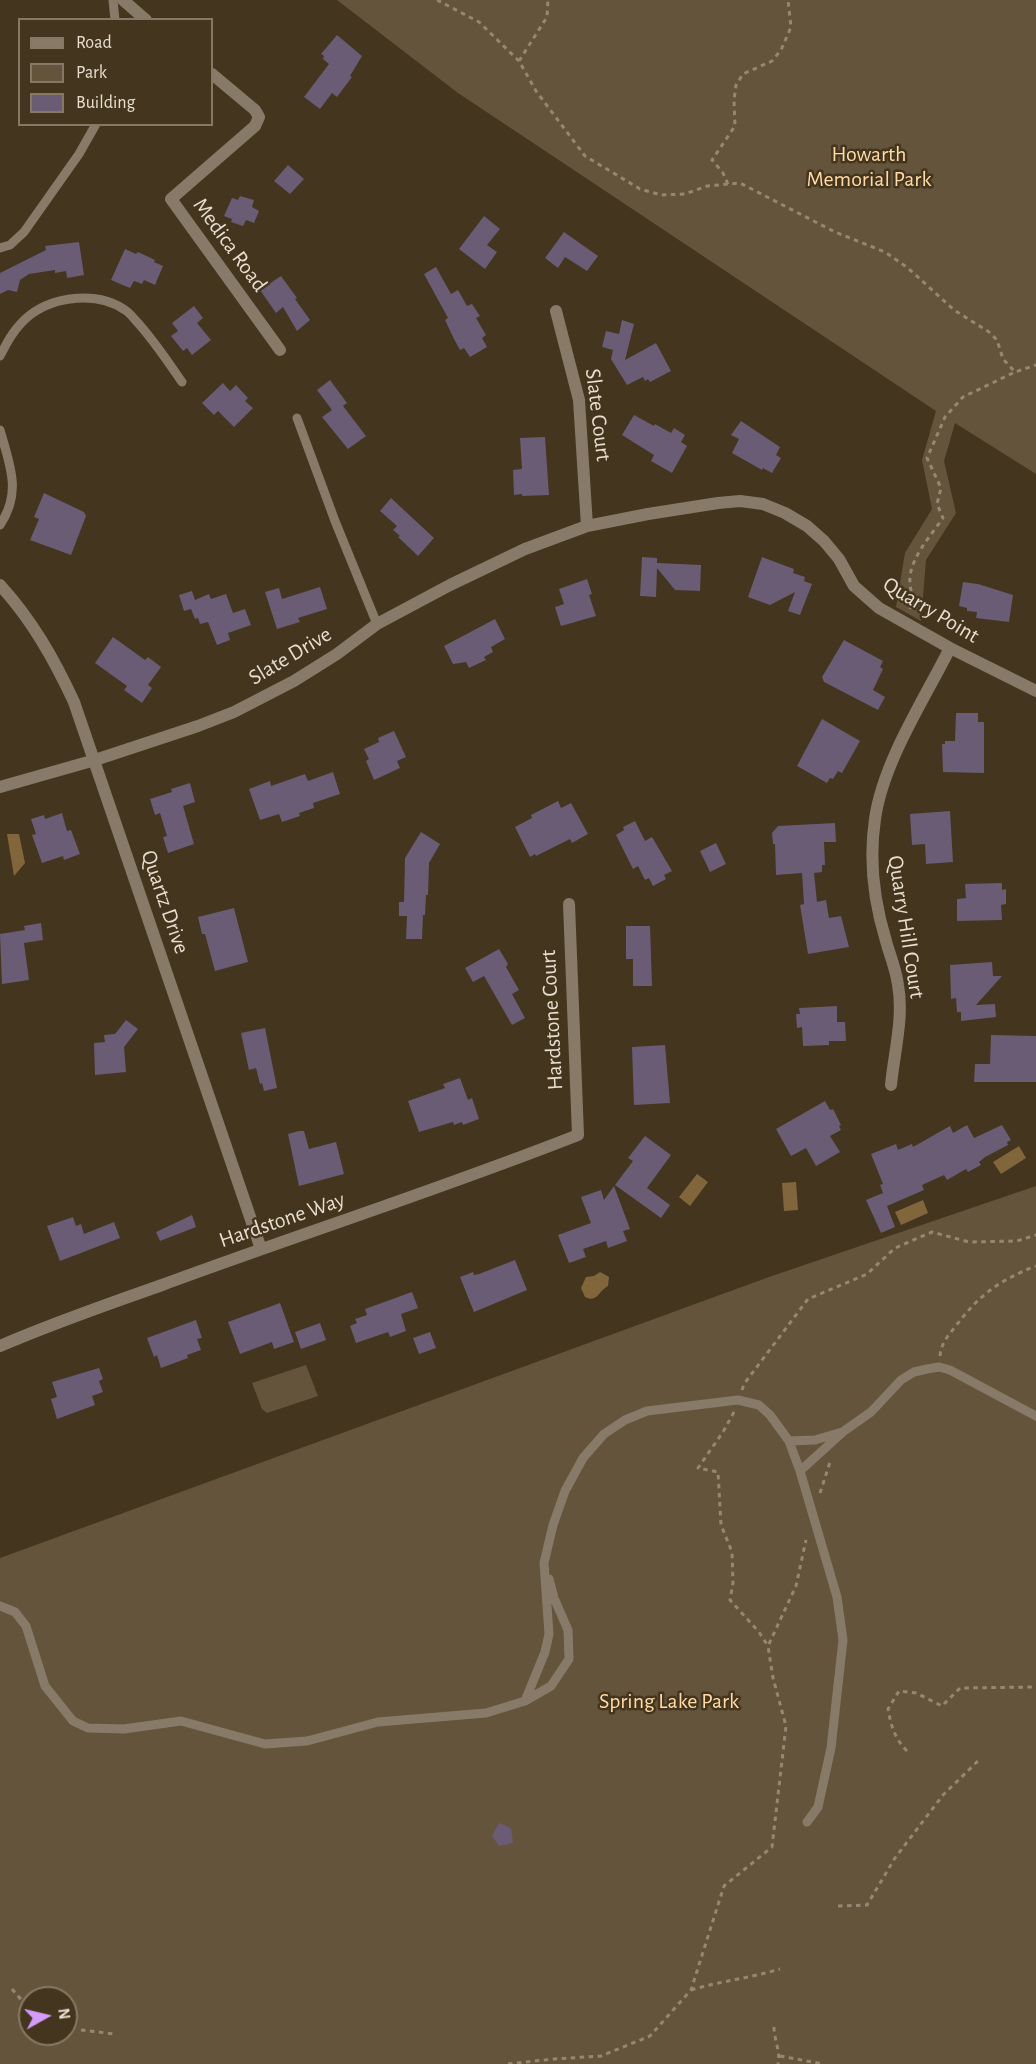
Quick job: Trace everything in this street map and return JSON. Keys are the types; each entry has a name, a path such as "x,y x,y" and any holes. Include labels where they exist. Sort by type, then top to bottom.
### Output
{"street":[{"path":"123,0 144,18"},
{"name":"Medica Road","path":"213,75 255,110 259,117 255,126 171,199 280,350"},
{"name":"Slate Court","path":"556,311 579,400 587,526"},
{"name":"Quarry Point","path":"587,526 696,505 741,501 763,504 807,526 824,541 854,585 879,608 950,648 1036,691"},
{"name":"Slate Drive","path":"0,787 94,760 234,712 294,681 337,654 377,624 450,585 525,549 587,526"},
{"name":"Quartz Drive","path":"0,585 26,614 74,702 261,1249"},
{"name":"Quarry Hill Court","path":"891,1085 899,987 876,900 872,845 875,819 880,793 890,768 950,648"},
{"name":"Hardstone Court","path":"569,904 578,1135"},
{"name":"Hardstone Way","path":"0,1346 41,1329 490,1169 578,1135"}],"lane":[{"path":"113,0 115,18"},
{"path":"0,248 10,245 24,232 68,170 95,126"},
{"path":"0,356 13,332 29,316 47,304 85,298 102,300 125,310 154,340 182,382"},
{"path":"297,418 335,521 377,624"},
{"path":"0,430 13,479 13,498 8,513 0,525"},
{"path":"800,1471 844,1431 872,1412 901,1380 914,1372 939,1367 950,1370 1036,1416"},
{"path":"525,1701 546,1652 549,1634 544,1563 553,1525 565,1491 579,1466 604,1434 624,1420 647,1411 738,1400 759,1405 770,1415 789,1441 800,1471 837,1597 843,1640 831,1748 818,1807 807,1822"},
{"path":"789,1441 815,1440 844,1431"},
{"path":"0,1606 15,1612 26,1626 45,1686 73,1721 88,1728 124,1729 181,1721 265,1744 307,1741 378,1722 486,1713 525,1701 551,1686 569,1659 568,1630 554,1598 544,1563"}],"path":[{"path":"437,0 479,22 519,61 536,91 585,156 640,189 661,195 685,194 707,186 740,183 835,232 885,252 908,268 954,310 989,332 997,340 1003,359 1015,372"},
{"path":"519,61 547,17 548,0"},
{"path":"729,184 712,160 735,126 736,85 743,74 772,61 781,50 791,27 788,0"},
{"path":"905,624 913,598 910,576 919,552 943,518 937,504 941,488 927,458 945,417 963,397 1015,372 1036,365"},
{"path":"741,1390 808,1299 867,1274 895,1248 932,1232 969,1242 1017,1241 1036,1235"},
{"path":"939,1367 941,1345 968,1310 989,1290 1008,1277 1036,1266"},
{"path":"508,2064 554,2058 601,2056 650,2036 691,1990 724,1886 772,1847 786,1726 773,1678 768,1646 730,1600 733,1583 732,1552 721,1525 718,1472 698,1468 723,1432 736,1408"},
{"path":"768,1646 796,1586 813,1515 832,1456"},
{"path":"907,1751 895,1735 888,1709 899,1691 916,1693 942,1706 960,1688 1032,1687 1036,1689"},
{"path":"838,1906 867,1905 896,1858 943,1795 978,1761"},
{"path":"691,1990 721,1981 744,1979 780,1969"},
{"path":"12,1989 18,1996"},
{"path":"774,2027 774,2037 780,2056 778,2064"},
{"path":"81,2030 115,2034"},
{"path":"780,2056 824,2064"}],"green space":[{"name":"Howarth Memorial Park","path":"337,0 1036,0 1036,474 955,423 944,461 956,513 926,560 921,621 896,607 905,553 932,509 922,460 936,411 458,93"},
{"name":"Spring Lake Park","path":"1036,1186 1036,2064 0,2064 0,1558 769,1277"},
{"path":"306,1365 318,1396 267,1413 262,1409 252,1383"}],"shaded area":[{"path":"7,834 19,834 25,863 14,876"},
{"path":"1019,1146 1026,1158 1001,1174 993,1162"},
{"path":"697,1174 708,1182 690,1206 679,1197"},
{"path":"796,1182 798,1210 784,1211 782,1183"},
{"path":"923,1200 928,1213 901,1225 895,1212"},
{"path":"600,1272 609,1277 608,1286 593,1299 585,1297 581,1288 586,1277"}],"building":[{"path":"337,35 362,56 350,76 352,77 337,97 332,93 320,109 304,97 329,64 321,54"},
{"path":"288,165 304,179 290,194 274,181"},
{"path":"240,196 254,200 252,207 259,211 254,223 246,220 243,226 231,222 232,219 224,216 232,198 238,200"},
{"path":"484,216 500,229 487,245 497,252 485,269 459,249"},
{"path":"564,232 598,256 587,271 565,257 558,268 545,258"},
{"path":"79,242 84,275 67,278 66,271 55,273 55,270 29,274 20,280 17,292 8,290 0,294 0,273 46,250 45,246"},
{"path":"125,249 136,254 138,252 163,266 155,285 144,280 142,284 134,281 130,288 111,280"},
{"path":"436,267 451,294 458,290 467,306 472,304 480,316 476,318 486,335 482,338 487,347 470,357 464,348 460,350 445,320 448,318 424,274"},
{"path":"281,276 310,320 297,331 283,307 276,313 260,290"},
{"path":"194,306 203,318 197,323 211,340 192,355 187,348 183,351 171,336 178,331 172,323"},
{"path":"622,320 634,324 625,360 656,343 671,371 650,382 648,379 645,381 643,377 627,385 611,359 613,350 602,347 606,331 619,334"},
{"path":"330,380 347,403 343,406 366,436 348,449 322,417 332,410 317,390"},
{"path":"223,383 230,391 236,385 248,398 245,401 253,408 234,427 218,411 214,415 202,403"},
{"path":"634,415 671,433 674,428 685,435 681,442 687,446 672,473 651,461 654,455 622,435"},
{"path":"741,421 780,447 776,455 781,458 772,473 732,453 739,439 731,435"},
{"path":"545,437 549,495 514,495 513,470 522,469 520,438"},
{"path":"44,493 84,512 86,516 71,555 30,540 39,519 34,517"},
{"path":"391,498 434,538 418,556 393,530 397,526 380,511"},
{"path":"642,557 657,558 657,563 701,565 700,591 675,590 657,568 656,597 640,596"},
{"path":"762,557 794,569 793,573 805,577 804,581 812,584 800,615 788,611 795,592 770,605 748,597"},
{"path":"587,579 592,594 589,595 596,616 561,626 555,607 564,604 559,589"},
{"path":"963,582 978,584 1013,595 1009,622 976,618 977,612 967,611 967,608 959,606"},
{"path":"320,587 327,609 298,618 300,622 277,629 265,592 279,588 282,599"},
{"path":"192,591 195,600 209,594 211,599 226,594 233,613 245,609 251,625 228,633 230,640 217,645 208,622 200,624 191,609 184,611 179,595"},
{"path":"495,619 505,639 491,647 493,652 484,657 486,660 469,668 466,662 453,664 444,646"},
{"path":"113,637 145,660 148,657 161,667 148,685 152,688 142,703 124,690 127,686 95,663"},
{"path":"844,640 883,661 880,667 883,669 873,690 885,697 878,710 824,682 822,677"},
{"path":"956,713 978,713 978,722 984,722 984,773 943,772 942,744 945,744 945,741 955,741"},
{"path":"822,719 860,741 842,773 838,771 827,783 797,766"},
{"path":"394,731 406,757 397,761 400,768 374,780 364,749 379,742 378,738"},
{"path":"333,772 340,794 313,803 314,808 282,822 279,814 260,820 249,789 270,781 271,786 305,774 308,781"},
{"path":"190,783 195,802 183,806 194,844 168,853 163,837 167,836 160,813 155,815 150,799"},
{"path":"558,801 561,808 571,803 588,834 572,843 570,839 530,857 515,827 532,818 531,815"},
{"path":"950,811 953,862 926,864 925,844 912,845 910,814"},
{"path":"62,813 67,831 71,830 80,854 64,860 63,856 42,863 32,835 36,834 31,819 44,815 45,819"},
{"path":"635,821 645,841 652,837 672,871 664,875 666,879 653,886 649,878 645,880 638,866 633,869 616,835 624,830 623,827"},
{"path":"835,823 836,842 824,842 825,865 822,865 822,872 814,873 817,902 826,900 829,918 841,916 849,947 808,954 800,905 804,904 802,873 776,875 775,844 773,844 772,833 778,826"},
{"path":"421,832 440,844 429,863 428,895 426,895 425,915 423,915 422,939 406,939 407,916 399,916 399,902 404,902 405,858"},
{"path":"716,843 726,864 710,872 700,851"},
{"path":"1002,883 1002,890 1006,889 1006,904 1001,905 1002,920 957,921 957,899 966,898 965,884"},
{"path":"234,908 248,962 215,971 198,917"},
{"path":"41,923 43,940 24,943 29,980 2,984 0,934 25,930 24,926"},
{"path":"626,926 650,926 652,986 633,986 633,959 626,959"},
{"path":"499,949 519,990 512,994 525,1018 512,1025 484,976 473,982 465,968"},
{"path":"992,962 993,976 1002,976 976,1005 995,1004 996,1017 961,1021 961,1012 957,1012 956,998 951,999 950,965"},
{"path":"837,1006 837,1022 845,1022 846,1041 829,1041 829,1045 803,1046 802,1027 797,1028 796,1014 800,1014 799,1008"},
{"path":"126,1020 138,1029 124,1047 126,1072 95,1075 94,1043 105,1042 104,1035 115,1034"},
{"path":"265,1028 277,1088 264,1091 256,1068 249,1070 241,1033"},
{"path":"991,1035 1036,1036 1036,1082 974,1082 975,1064 990,1064"},
{"path":"665,1045 670,1103 634,1105 632,1047"},
{"path":"460,1078 468,1100 472,1098 479,1119 463,1125 462,1122 454,1125 453,1122 419,1132 408,1101 445,1088 443,1084"},
{"path":"825,1101 830,1110 833,1109 841,1125 839,1126 841,1130 830,1136 840,1152 816,1166 806,1148 791,1156 776,1129"},
{"path":"967,1125 974,1138 1002,1125 1011,1140 1007,1142 1008,1145 985,1157 979,1162 981,1165 968,1172 966,1169 947,1180 944,1175 922,1185 924,1190 887,1206 895,1227 881,1233 866,1200 883,1193 880,1185 883,1184 871,1154 896,1144 898,1150 912,1144 913,1147 950,1126 953,1133"},
{"path":"304,1131 309,1149 336,1142 344,1174 299,1186 288,1134"},
{"path":"645,1136 671,1155 647,1188 670,1205 661,1218 615,1185 633,1161 628,1158"},
{"path":"614,1186 630,1229 623,1231 627,1241 608,1248 606,1241 583,1249 586,1257 569,1263 558,1235 591,1223 581,1197 601,1190 604,1200"},
{"path":"192,1215 196,1227 160,1241 156,1232"},
{"path":"73,1217 76,1226 81,1224 84,1234 114,1222 120,1238 60,1261 47,1226"},
{"path":"515,1260 527,1290 474,1312 460,1277 473,1272 474,1275 479,1274"},
{"path":"412,1292 418,1308 401,1314 406,1331 390,1337 388,1332 356,1343 350,1326 357,1323 355,1319 367,1315 365,1309"},
{"path":"280,1303 294,1342 274,1349 272,1342 240,1354 228,1322"},
{"path":"196,1320 202,1338 197,1339 201,1350 187,1355 188,1358 161,1368 157,1355 154,1357 147,1338"},
{"path":"320,1323 326,1340 301,1349 295,1332"},
{"path":"430,1332 436,1348 419,1354 413,1338"},
{"path":"99,1368 103,1379 99,1381 103,1392 92,1396 95,1405 57,1419 51,1399 57,1397 52,1382"},
{"path":"499,1823 511,1828 513,1843 499,1846 492,1836"}]}
